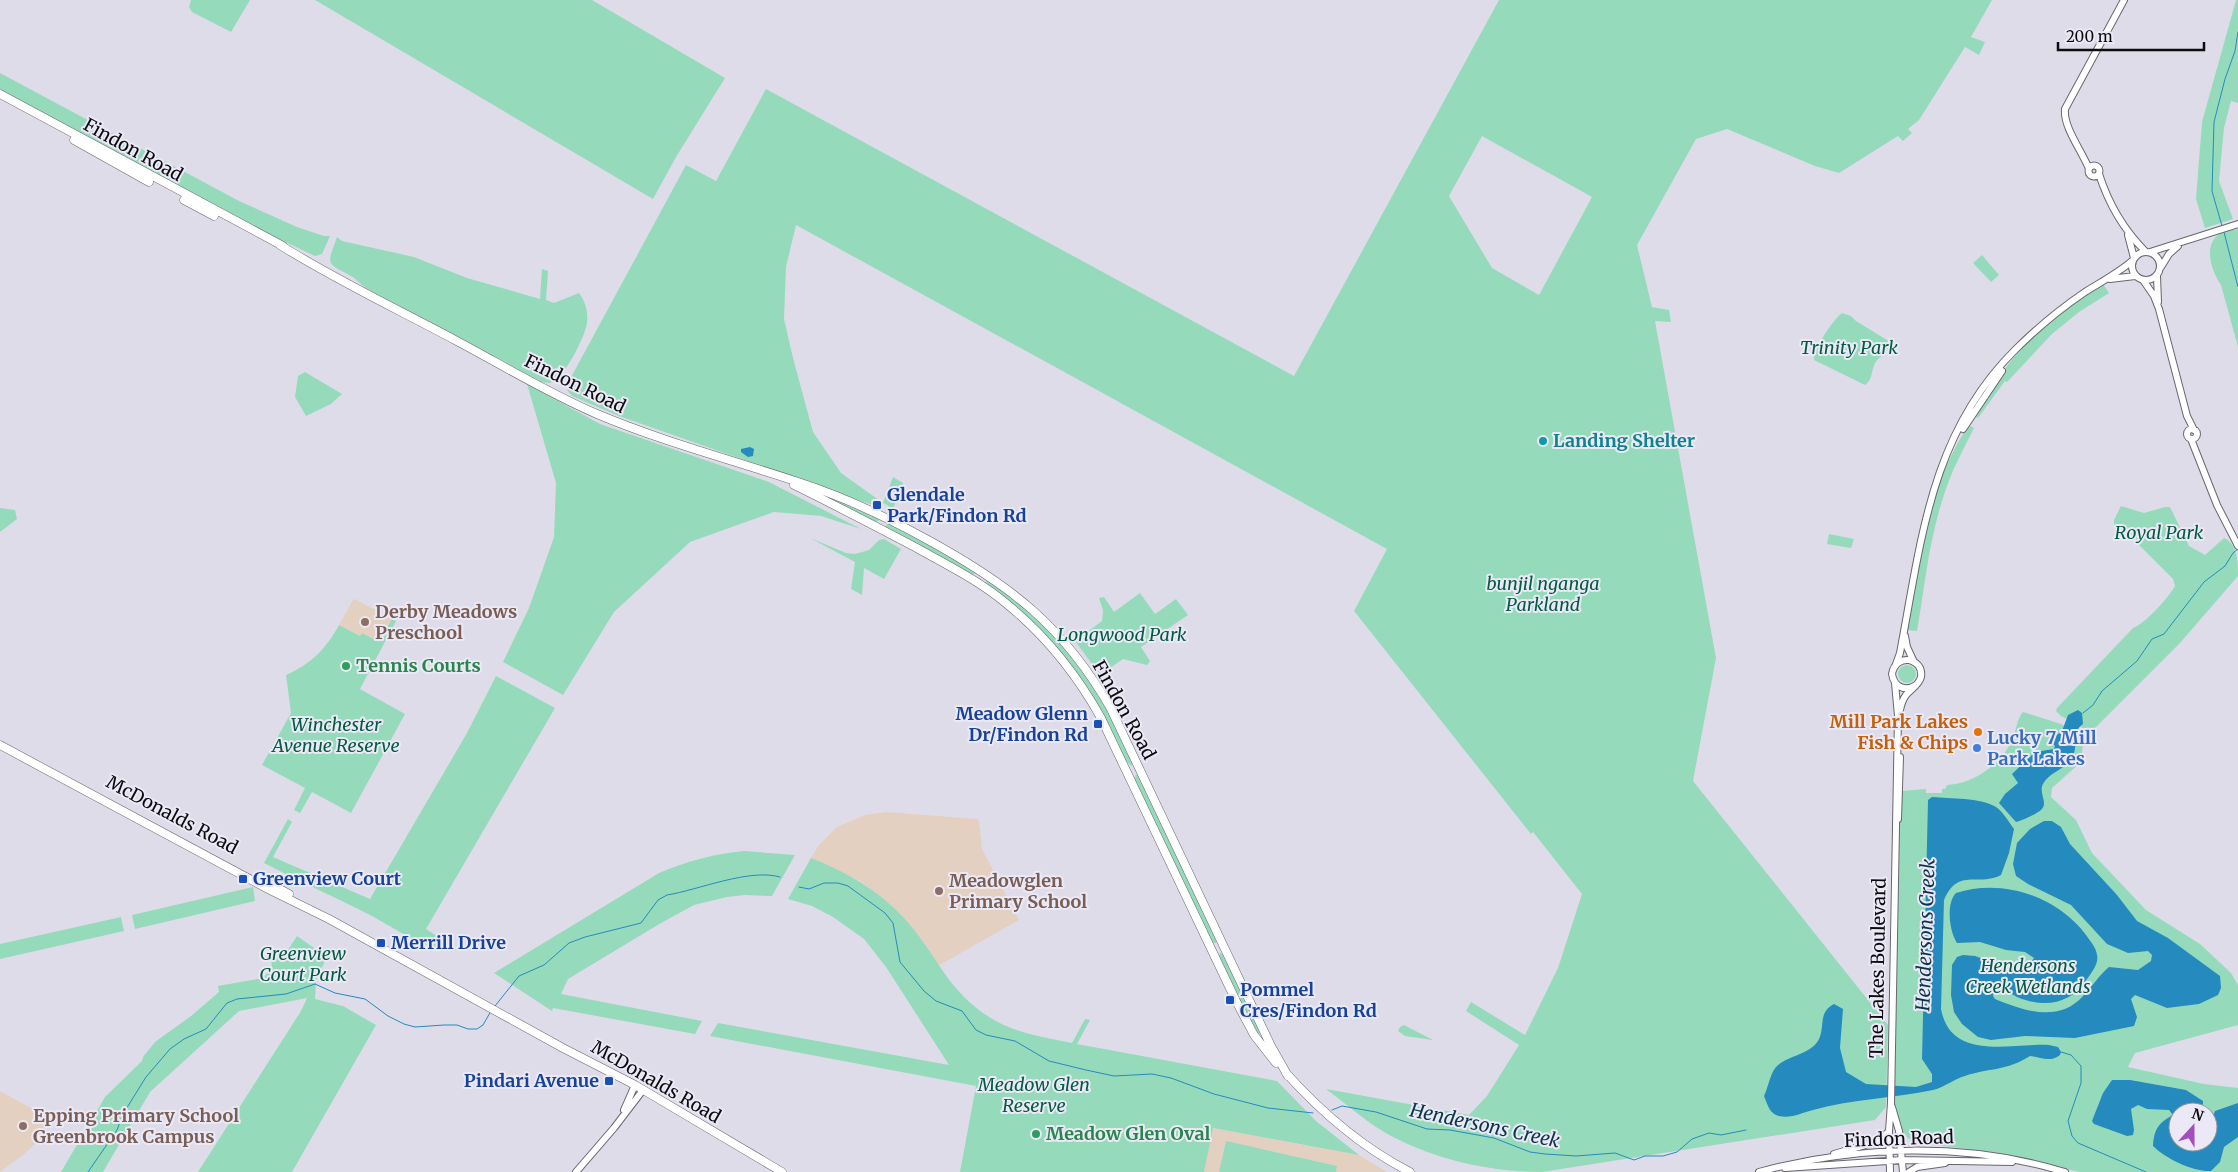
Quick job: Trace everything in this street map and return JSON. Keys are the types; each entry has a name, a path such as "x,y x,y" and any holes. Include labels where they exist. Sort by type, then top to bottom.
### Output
{"main road":[{"name":"Findon Road","path":"0,94 587,409 821,490 885,517 984,572 1015,594 1039,616 1080,662 1108,704 1271,1046 1288,1076"},
{"name":"Findon Road","path":"0,100 203,211 252,230"},
{"name":"Findon Road","path":"772,474 880,528 978,583 1027,622 1069,667 1096,708 1254,1035 1288,1076 1319,1108 1374,1151 1410,1172"},
{"path":"880,528 879,524 885,517"},
{"path":"978,583 984,572"},
{"name":"McDonalds Road","path":"0,739 279,889 329,919 638,1089 782,1172"},
{"name":"McDonalds Road","path":"0,745 278,894 329,919"},
{"path":"1128,772 1139,767"},
{"path":"1214,952 1224,945"},
{"path":"1254,1035 1261,1035 1264,1028"}],"street":[{"path":"2124,0 2066,105 2066,123 2091,167 2099,169 2096,175 2127,231 2159,260 2160,268"},
{"path":"1904,630 1907,646 1921,674 1916,685 1907,689 1902,688 1895,682 1892,674 1904,630 1920,539 1937,478 1979,404 2026,340 2058,312 2133,259 2148,252 2238,224"},
{"path":"2127,231 2133,259 2132,269 2136,276 2143,280 2154,296 2159,309 2198,454 2217,504 2237,544"},
{"path":"2159,309 2157,276 2169,254 2181,243"},
{"path":"2103,281 2116,277 2136,276"},
{"path":"2143,280 2151,280 2157,276"},
{"path":"1896,664 1905,660 1915,662"},
{"name":"The Lakes Boulevard","path":"1890,1172 1888,1131 1892,1075 1898,729 1895,682"},
{"name":"The Lakes Boulevard","path":"1898,716 1906,695 1916,685"},
{"path":"576,1172 621,1118 638,1089"},
{"name":"The Lakes Boulevard","path":"1891,1103 1899,1131 1903,1172"},
{"path":"1823,1157 1879,1141 1888,1131"},
{"name":"Findon Road","path":"1759,1172 1795,1162 1823,1157 1902,1151 1986,1154 2065,1172"},
{"name":"Findon Road","path":"1769,1169 1902,1160 2031,1163"},
{"path":"1909,1172 1917,1167 1963,1160"}],"shaded area":[{"name":"Derby Meadows Preschool","path":"355,599 392,619 381,639 376,640 362,633 360,636 339,625"},
{"name":"Meadowglen Primary School","path":"887,812 977,819 979,821 982,849 1019,920 938,966 914,930 890,904 860,881 811,858 819,845 837,827 865,815"},
{"name":"Epping Primary School Greenbrook Campus","path":"0,1091 51,1119 36,1143 0,1172"},
{"path":"1212,1128 1359,1155 1387,1172 1204,1172"}],"green space":[{"path":"191,0 250,0 231,32 192,12 189,7"},
{"path":"315,0 592,0 725,78 676,157 653,199"},
{"name":"bunjil nganga Parkland","path":"1499,0 1992,0 1971,37 1985,42 1979,55 1965,47 1919,120 1908,129 1912,133 1903,141 1898,136 1839,173 1815,166 1727,129 1696,139 1637,245 1652,307 1669,310 1671,322 1655,321 1716,658 1693,781 1888,1025 1886,1107 1875,1120 1542,1172 1502,1170 1461,1162 1421,1150 1384,1132 1326,1089 1469,1115 1487,1096 1519,1045 1466,1011 1471,1002 1525,1035 1558,968 1582,894 1533,832 1531,834 1354,611 1387,549 796,225 786,267 784,319 813,432 841,473 883,503 893,477 903,483 893,509 884,503 881,508 619,416 572,396 567,390 569,381 686,165 716,181 766,89 1294,376","holes":["1482,136 1592,197 1539,295 1492,268 1449,196"]},
{"path":"2236,0 2238,0 2238,103 2231,101 2224,128 2219,181 2233,219 2205,228 2196,199 2202,122"},
{"path":"0,73 239,201 297,227 324,236 330,236 322,254 315,256 205,204 0,90"},
{"path":"2238,229 2238,347 2221,285 2212,267 2210,253 2213,240 2218,235"},
{"path":"337,237 342,241 414,257 467,278 540,299 542,269 548,271 546,300 554,303 579,293 583,300 586,307 587,323 582,338 573,357 556,380 550,383 541,382 367,289 353,277 336,268 330,262 330,258"},
{"path":"1982,255 1999,275 1991,282 1973,263"},
{"path":"2103,284 2109,293 2079,312 2052,334 2007,382 2005,381 1978,418 1973,415 2004,369 2025,344 2057,316"},
{"name":"Trinity Park","path":"1842,313 1851,316 1890,344 1887,351 1875,363 1871,378 1865,385 1814,360 1824,335"},
{"path":"305,372 342,394 331,404 306,416 295,397 298,376"},
{"path":"527,384 600,424 769,482 861,529 821,516 774,512 690,542 614,612 563,695 503,662 529,608 554,537 556,483"},
{"path":"1968,425 1974,428 1950,478 1935,528 1917,631 1907,630 1918,560 1930,507 1943,473"},
{"path":"800,484 879,517 879,520 875,523"},
{"name":"Royal Park","path":"2121,506 2144,513 2170,507 2189,546 2205,555 2224,538 2235,549 2238,576 2180,643 2093,730 2088,731 2061,716 2056,711 2057,708 2133,628 2156,610 2175,586 2173,579 2125,531 2114,525 2114,520"},
{"path":"0,508 15,510 17,519 0,532"},
{"path":"890,522 979,573 969,575 886,529 886,525"},
{"path":"1829,534 1854,539 1851,548 1827,544"},
{"path":"810,538 846,553 855,554 869,550 879,540 884,539 901,549 884,579 864,568 862,595 851,589 855,562"},
{"path":"986,577 1053,632 1106,702 1133,762 1132,766 1124,760 1082,683 993,590 986,582"},
{"name":"Longwood Park","path":"1140,593 1155,614 1176,599 1188,615 1141,647 1150,661 1147,665 1123,659 1100,675 1075,641 1102,621 1103,610 1099,598 1104,597 1114,612"},
{"name":"Winchester Avenue Reserve","path":"392,619 396,621 360,689 405,714 351,813 312,792 300,813 294,810 305,788 262,765 291,713 286,675 303,666 317,655 339,625 360,636 362,633 376,640 381,639"},
{"path":"1903,665 1911,665 1916,670 1914,681 1903,683 1898,678 1898,670"},
{"path":"496,676 555,708 426,929 452,946 448,949 426,945 264,863 288,819 292,822 273,857 370,899 467,733"},
{"name":"Hendersons Creek Wetlands","path":"2023,712 2061,724 2077,733 2082,740 2083,746 2080,763 2052,788 2051,797 2076,820 2092,853 2146,910 2200,944 2231,973 2238,985 2238,1025 2135,1053 2128,1067 2204,1084 2238,1088 2238,1172 2079,1172 2008,1154 1919,1143 1909,1139 1903,1133 1895,1107 1894,1077 1898,837 1902,791 1926,789 1926,793 1942,793 1942,789 1945,789 1947,785 1967,781 1986,771 1994,765 2007,749"},
{"path":"1136,774 1139,776 1217,940 1216,943 1212,943 1134,781"},
{"path":"744,851 795,855 772,896 745,895 727,897 694,905 568,979 561,994 702,1021 695,1034 553,1008 552,1011 494,973 659,873 701,859"},
{"name":"Meadow Glen Reserve","path":"811,858 855,879 893,907 915,931 956,988 965,998 989,1017 1029,1034 1072,1043 1085,1019 1090,1020 1077,1044 1277,1081 1316,1121 1359,1155 1213,1128 1204,1172 960,1172 976,1086 710,1036 718,1023 949,1065 886,967 864,939 833,917 812,906 788,899"},
{"path":"253,887 255,901 135,929 132,915"},
{"path":"121,917 124,931 0,959 0,944"},
{"name":"Greenview Court Park","path":"297,936 327,957 316,980 315,999 343,1006 376,1025 292,1172 198,1172 301,1011 307,998 239,1011 150,1092 103,1172 61,1172 105,1097 142,1061 155,1042 191,1016 219,992 218,986 263,978 272,968 271,956 286,953"},
{"path":"1220,953 1227,957 1261,1031 1259,1034 1255,1033 1219,956"},
{"path":"1404,1025 1433,1040 1405,1036 1398,1031"},
{"path":"1226,1141 1337,1166 1336,1172 1219,1172"}],"water":[{"path":"750,447 754,449 753,456 748,457 741,452 741,449"},
{"path":"2078,710 2082,713 2083,724 2076,735 2073,756 2070,761 2050,776 2043,784 2044,804 2041,810 2016,822 1999,803 2005,794 2018,783 2012,774 2035,752 2054,749 2055,746 2050,740 2062,731 2068,715"},
{"path":"1932,797 1973,800 1989,804 2001,812 2014,829 2009,853 2001,875 1993,878 1962,881 1950,890 1944,900 1941,1009 1947,1026 1957,1037 1970,1043 2001,1047 2049,1045 2058,1047 2061,1052 2060,1055 2052,1059 2030,1056 2005,1067 1961,1077 1933,1090 1843,1103 1790,1116 1776,1115 1770,1110 1764,1096 1774,1070 1780,1063 1814,1046 1820,1036 1825,1012 1834,1004 1843,1009 1840,1048 1846,1072 1866,1084 1916,1087 1932,1082 1932,1074 1922,1059 1928,800"},
{"path":"2044,821 2052,821 2061,827 2070,844 2117,895 2137,921 2168,938 2220,976 2221,988 2218,995 2199,1004 2167,1008 2135,995 2131,999 2137,1017 2134,1026 2075,1038 2025,1036 1991,1040 1978,1037 1962,1024 1954,1012 1951,995 1952,965 1957,957 1963,955 1975,956 2016,970 2028,966 2034,958 2025,952 2006,950 1980,942 1957,943 1952,932 1950,917 1951,903 1956,893 1992,888 2010,889 2027,894 2060,910 2074,921 2093,944 2097,958 2095,967 2080,988 2073,994 2056,1002 2046,1003 2017,997 2000,988 1994,992 1993,996 1995,999 2006,1003 2041,1012 2063,1010 2083,996 2109,967 2138,970 2151,961 2152,955 2148,951 2128,953 2107,944 2071,905 2016,876 2013,864 2017,843 2030,829"},
{"path":"2112,1080 2130,1080 2186,1090 2203,1102 2168,1102 2168,1110 2147,1109 2138,1105 2131,1109 2133,1135 2127,1136 2094,1124 2092,1121 2103,1093"},
{"path":"2238,1103 2238,1137 2224,1147 2220,1162 2211,1171 2204,1171 2180,1164 2165,1156 2153,1146 2154,1136 2168,1118 2168,1152 2218,1152 2218,1110"}],"waterway":[{"name":"Hendersons Creek","path":"2222,226 2212,191 2214,122 2225,79 2235,51 2238,32"},
{"name":"Hendersons Creek","path":"2224,232 2238,287"},
{"name":"Hendersons Creek","path":"2083,713 2093,705 2102,691 2137,661 2152,639 2164,634 2204,582 2225,566 2233,553 2238,549"},
{"name":"Hendersons Creek","path":"495,1006 519,976 544,965 569,943 641,923 658,900 667,895 739,877 754,875 780,877"},
{"name":"Hendersons Creek","path":"799,887 809,889 824,883 838,883 848,886 885,913 893,923 900,962 924,991 936,1001 962,1011 976,1030 986,1035 1015,1041 1049,1061 1086,1070 1114,1076 1152,1074 1171,1078 1214,1094 1268,1108 1313,1113"},
{"name":"Hendersons Creek","path":"88,1172 117,1130 123,1114 146,1077 170,1049 184,1039 206,1029 227,1003 237,999 286,994 315,984 335,993 365,999 388,1016 415,1027 457,1025 468,1029 477,1029 483,1025 491,1011"},
{"path":"2061,1052 2071,1055 2081,1066 2081,1083 2068,1121 2072,1136 2078,1143 2146,1172"},
{"name":"Hendersons Creek","path":"1332,1110 1342,1106 1376,1112 1427,1129 1450,1130 1494,1138 1530,1152 1576,1156 1615,1153 1634,1160 1645,1156 1663,1156 1677,1152 1692,1139 1709,1133 1721,1135 1746,1130"}],"place":[{"name":"Landing Shelter","path":"1543,441"},
{"name":"Glendale Park/Findon Rd","path":"877,505"},
{"name":"Derby Meadows Preschool","path":"365,622"},
{"name":"Tennis Courts","path":"346,666"},
{"name":"Meadow Glenn Dr/Findon Rd","path":"1098,724"},
{"name":"Mill Park Lakes Fish & Chips","path":"1978,732"},
{"name":"Lucky 7 Mill Park Lakes","path":"1977,748"},
{"name":"Greenview Court","path":"243,879"},
{"name":"Meadowglen Primary School","path":"939,891"},
{"name":"Merrill Drive","path":"381,943"},
{"name":"Pommel Cres/Findon Rd","path":"1230,1000"},
{"name":"Pindari Avenue","path":"609,1081"},
{"name":"Epping Primary School Greenbrook Campus","path":"23,1126"},
{"name":"Meadow Glen Oval","path":"1036,1134"}]}
